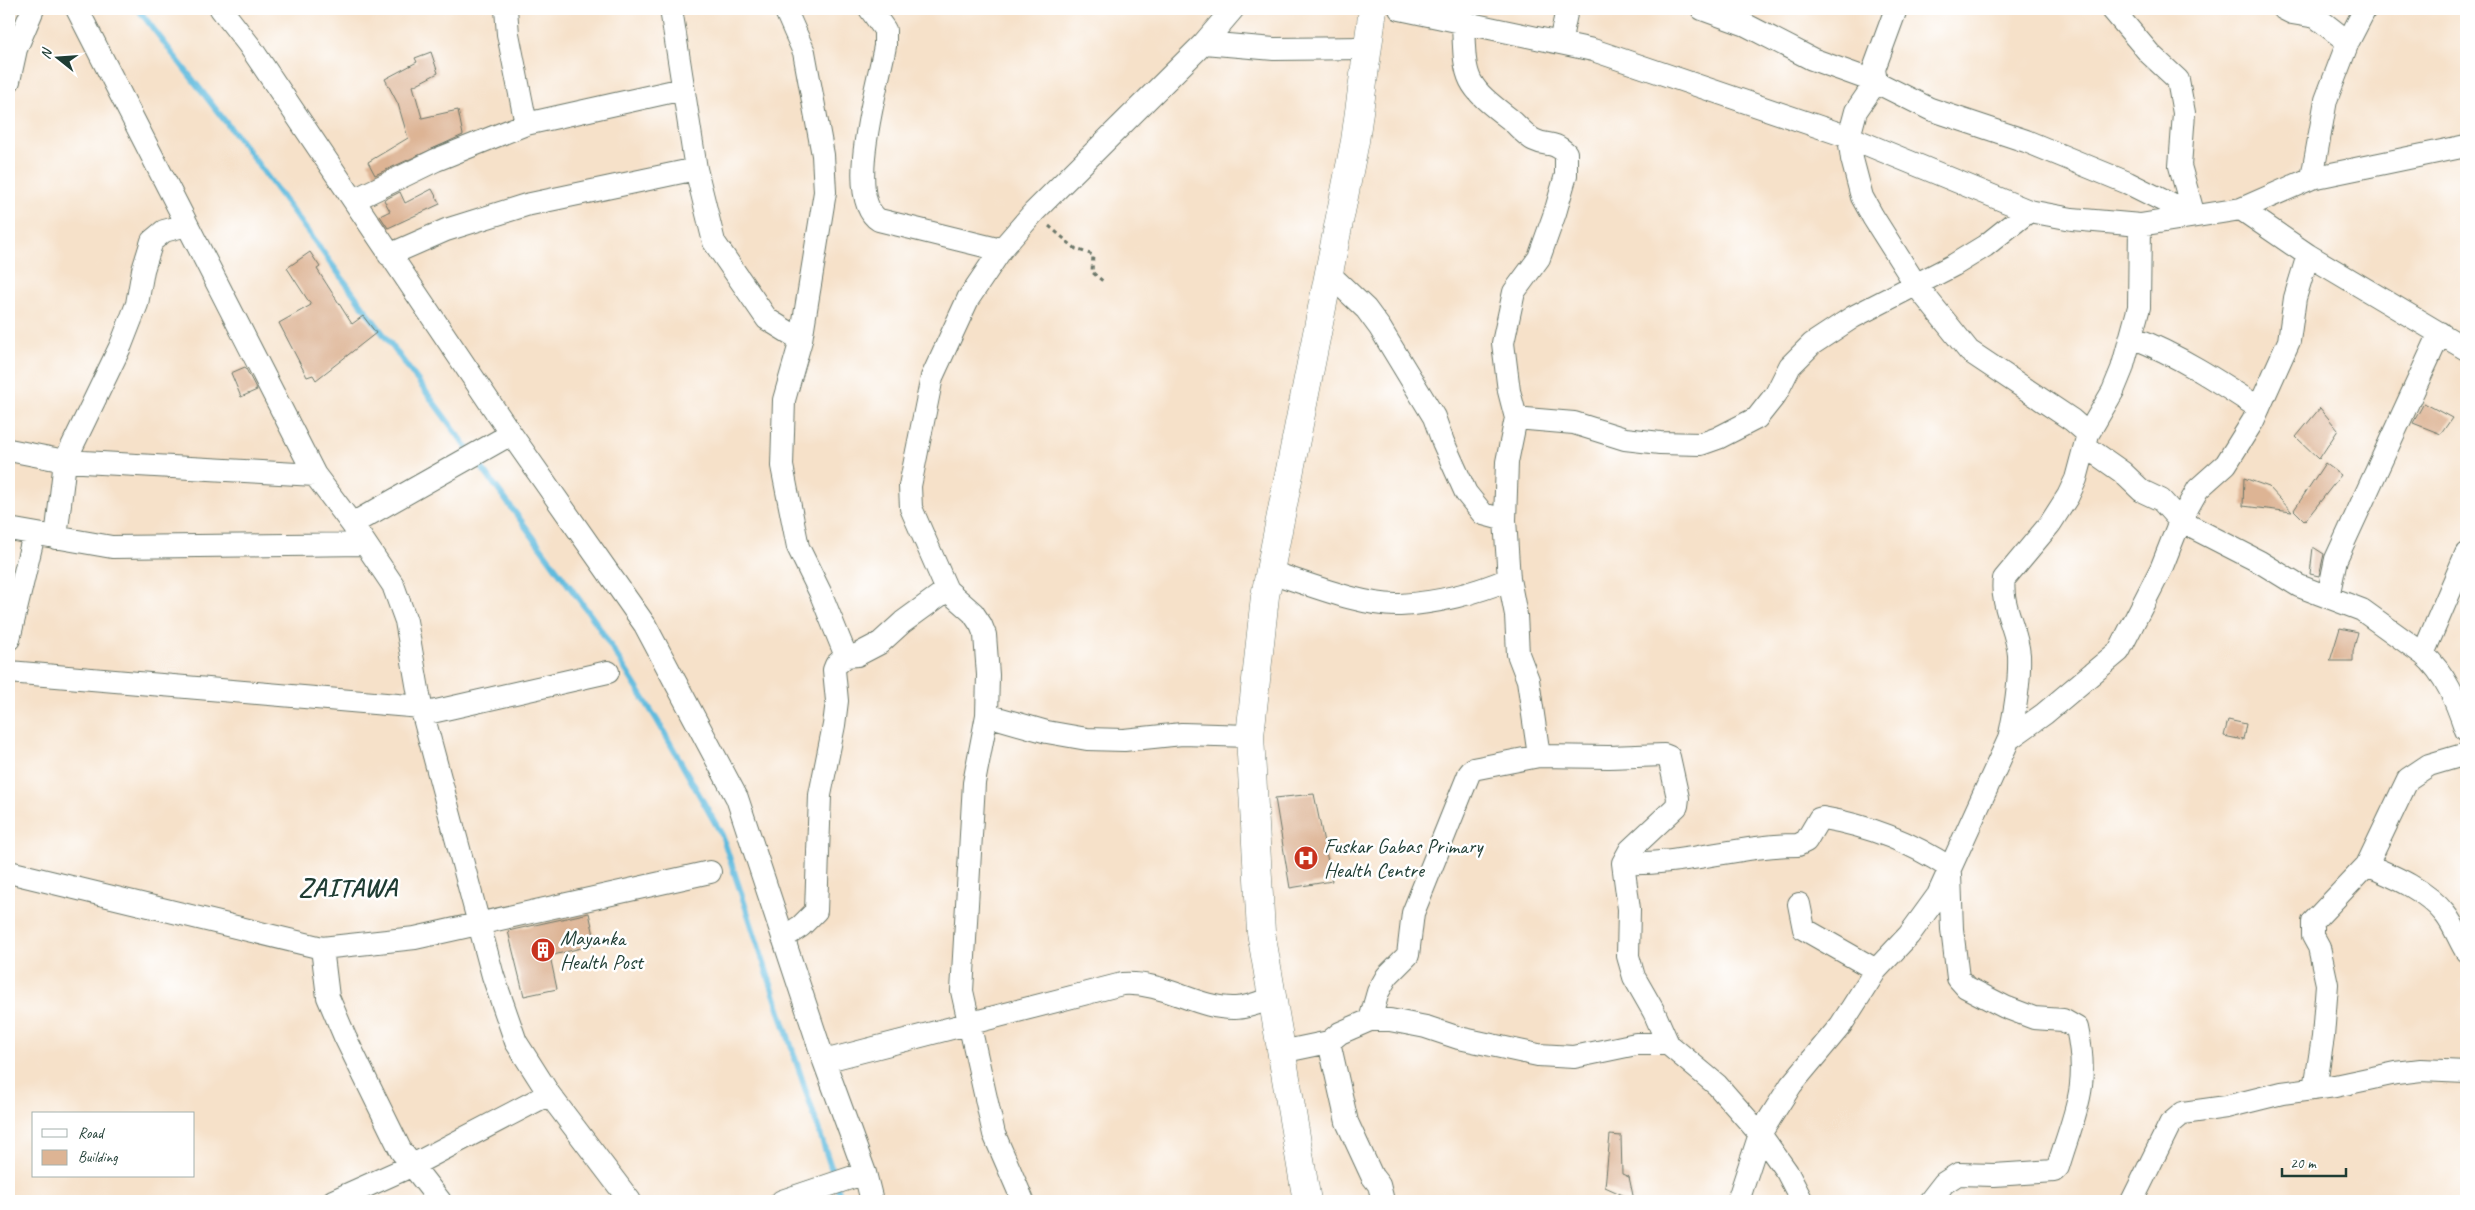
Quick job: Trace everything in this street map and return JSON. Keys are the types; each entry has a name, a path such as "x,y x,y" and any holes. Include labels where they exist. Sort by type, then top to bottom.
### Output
{"street":[{"path":"9,81 16,49 33,9"},
{"path":"77,9 315,475 352,524 393,585 406,621 422,710 493,976 516,1042 549,1094 623,1199"},
{"path":"221,9 249,45 354,200 504,438 645,625 736,798 824,1061 858,1176 872,1201"},
{"path":"506,9 508,34 526,124"},
{"path":"671,9 696,169 714,242 767,319 801,340"},
{"path":"785,9 804,52 823,164 824,192 801,340 784,400 782,466 798,547 820,592 846,656"},
{"path":"870,9 885,30 886,46 864,152 863,185 867,207 872,216 879,220 1001,250"},
{"path":"1023,1201 994,1134 968,1025 962,991 974,783 987,714 988,675 984,635 973,613 947,590 911,508 910,486 932,377 968,299 1001,250 1034,212 1204,43 1233,9"},
{"path":"1307,1201 1261,932 1250,736 1255,674 1270,572 1355,141 1373,9"},
{"path":"1400,9 1592,50 1849,137 2029,211 2072,219 2140,225 2241,209 2312,178 2466,146"},
{"path":"1560,43 1567,9"},
{"path":"1702,9 1746,26 1812,59 1876,82 1930,109 2026,141 2128,183 2194,216"},
{"path":"1896,9 1874,68 1876,82 1856,111 1849,137 1852,159 1862,197 1916,285 1969,350 2064,414 2087,440 2142,491 2162,500 2180,521 2260,562 2299,586 2362,610 2423,654 2432,662 2454,694 2466,730"},
{"path":"2112,9 2150,54 2178,80 2184,113 2180,166 2194,216"},
{"path":"2284,9 2292,13 2316,17 2348,42"},
{"path":"2312,178 2326,100 2348,42 2364,9"},
{"path":"1464,22 1465,65 1471,84 1481,96 1535,140 1556,144 1566,153 1566,176 1555,214 1539,258 1514,292 1503,343 1508,391 1516,418 1507,462 1505,520 1509,579 1516,615 1518,654 1528,680 1539,756"},
{"path":"1204,43 1274,49 1367,48"},
{"path":"354,200 436,160 526,124 683,89"},
{"path":"389,256 446,230 526,205 696,169"},
{"path":"2241,209 2308,255 2466,349"},
{"path":"1516,418 1574,423 1624,439 1701,444 1718,438 1757,418 1776,394 1790,366 1812,344 1853,317 1986,246 2029,211"},
{"path":"56,538 64,461 121,345 137,304 143,270 152,241 164,231 187,225"},
{"path":"1738,1201 1760,1134 1791,1084 1853,1008 1876,970 1909,935 1938,895 2010,739 2015,714 2019,654 2002,590 2004,579 2050,524 2068,496 2087,440 2113,391 2132,338 2139,307 2140,225"},
{"path":"2010,739 2044,714 2119,651 2161,569 2180,521 2198,489 2226,464 2259,408 2289,341 2295,298 2308,255"},
{"path":"1329,274 1366,309 1380,328 1434,417 1466,493 1483,514 1505,520"},
{"path":"2328,597 2336,559 2440,333"},
{"path":"2132,338 2158,348 2204,372 2259,408"},
{"path":"352,524 504,438"},
{"path":"9,450 64,461 315,475"},
{"path":"9,529 112,547 365,544"},
{"path":"9,639 34,534"},
{"path":"2423,654 2466,554"},
{"path":"1270,572 1344,595 1399,605 1490,588 1509,579"},
{"path":"783,938 801,926 816,911 820,795 837,701 834,670 846,656 857,655 880,643 902,622 947,590"},
{"path":"9,672 422,710 608,672"},
{"path":"987,714 1047,732 1087,739 1124,740 1182,734 1250,736"},
{"path":"2315,1089 2323,1037 2326,984 2319,947 2313,936 2313,922 2367,864 2408,779 2429,765 2466,754"},
{"path":"1370,1020 1378,992 1387,976 1408,955 1413,913 1469,774 1473,769 1539,756 1669,756 1678,798 1677,806 1630,850 1623,863 1629,909 1628,956 1634,977 1654,1012 1668,1044 1718,1084 1760,1134 1787,1172 1802,1201"},
{"path":"1623,863 1650,864 1733,851 1798,845 1806,841 1819,819 1824,818 1851,823 1886,834 1921,849 1950,868"},
{"path":"2367,864 2403,881 2430,899 2446,915 2466,951"},
{"path":"1930,1201 1944,1182 1958,1174 2050,1172 2058,1167 2081,1100 2084,1073 2077,1028 2063,1020 2034,1018 2005,1007 1966,987 1958,978 1952,929 1950,868"},
{"path":"9,872 322,948 414,938 710,872"},
{"path":"1799,904 1804,929 1876,970"},
{"path":"322,948 328,997 371,1090 411,1166 440,1201"},
{"path":"824,1061 1122,984 1138,983 1165,988 1220,1008 1237,1008 1272,998"},
{"path":"1282,1052 1329,1042 1340,1033 1370,1020 1390,1020 1426,1026 1460,1038 1538,1055 1574,1057 1636,1044 1668,1044"},
{"path":"1329,1042 1347,1122 1372,1176 1379,1185 1383,1201"},
{"path":"2132,1201 2162,1139 2176,1117 2183,1113 2421,1070 2466,1072"},
{"path":"333,1201 411,1166 549,1094"},
{"path":"782,1201 858,1176"}],"path":[{"path":"1034,212 1076,249 1093,255 1092,272 1105,283"}],"building":[{"path":"431,52 438,73 413,86 422,118 458,110 463,135 375,175 368,162 408,138 398,104 385,79 417,62 415,58"},
{"path":"432,189 440,204 388,228 380,216 390,211 384,200 400,192 405,203"},
{"path":"310,252 320,267 317,269 352,324 363,316 376,333 316,380 313,375 307,377 279,323 311,305 287,268"},
{"path":"245,367 257,390 241,397 231,373"},
{"path":"2424,403 2452,418 2441,434 2413,423"},
{"path":"2320,408 2338,430 2319,459 2296,437"},
{"path":"2325,463 2341,475 2305,521 2294,510"},
{"path":"2244,478 2269,487 2292,512 2243,506"},
{"path":"2313,547 2324,554 2319,576 2310,574"},
{"path":"2340,628 2358,632 2353,652 2353,661 2330,661"},
{"path":"2228,720 2246,724 2243,740 2224,736"},
{"name":"Fuskar Gabas Primary Health Centre","path":"1314,794 1332,881 1290,888 1275,798"},
{"name":"Mayanka Health Post","path":"589,913 596,944 550,956 557,989 524,996 508,931"},
{"path":"1610,1135 1621,1136 1622,1174 1629,1177 1634,1200 1605,1187"}],"waterway":[{"path":"138,9 249,152 595,621 657,720 722,835 842,1201"}],"place":[{"name":"Fuskar Gabas Primary Health Centre","path":"1306,858"},
{"name":"Mayanka Health Post","path":"543,950"}],"district":[{"name":"ZAITAWA","path":"348,887"}]}
